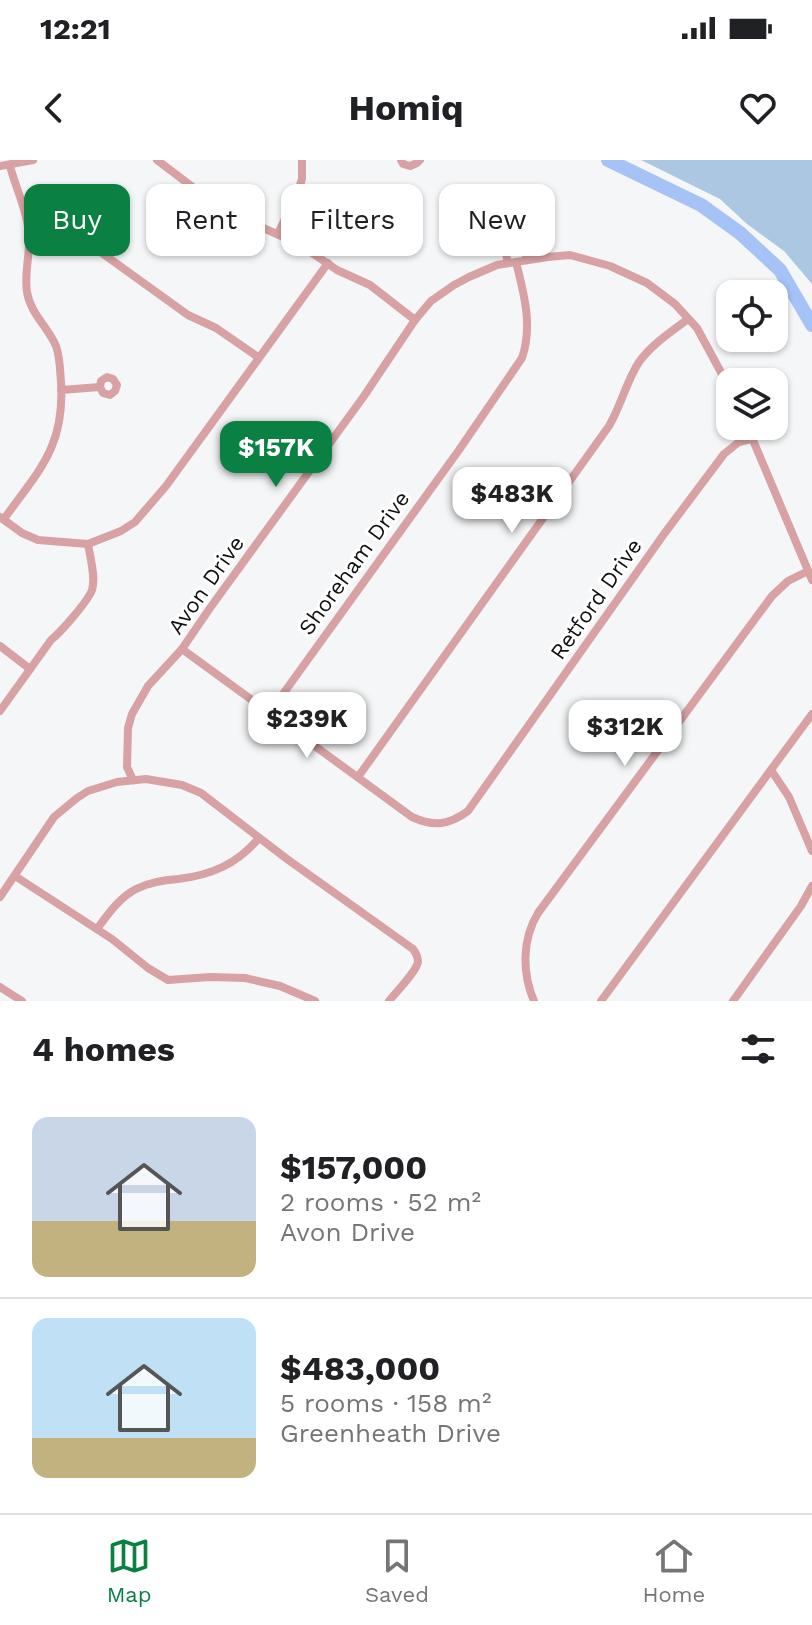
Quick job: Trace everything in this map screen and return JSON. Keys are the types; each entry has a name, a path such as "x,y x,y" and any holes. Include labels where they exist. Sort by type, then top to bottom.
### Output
{"street":[{"path":"0,166 33,160"},
{"path":"157,160 223,210 299,244 337,270 370,285 415,320"},
{"path":"278,234 302,179 302,160"},
{"path":"401,160 410,166 420,160"},
{"path":"10,166 24,212"},
{"name":"Shoreham Drive","path":"270,712 522,358 528,322 495,207 501,199 512,201 516,208 527,260"},
{"name":"Avon Drive","path":"133,780 127,767 128,728 132,714 148,686 182,649 431,301 485,269 512,262 570,255 610,266 647,283 675,304 697,328 719,368"},
{"path":"28,256 27,292 30,305 56,347 59,360 59,429 45,462 2,518 38,540 88,544 121,531 150,507 328,263"},
{"path":"106,256 188,315 216,328 258,357"},
{"path":"182,649 358,777 609,426 642,358 688,319"},
{"path":"61,390 100,387"},
{"name":"Retford Drive","path":"358,777 424,823 446,823 468,811 724,454 739,442 747,440"},
{"path":"751,440 812,580"},
{"path":"0,711 90,594 93,584 88,544"},
{"path":"534,1001 527,985 526,951 532,924 538,913 772,596 788,581 808,571"},
{"path":"0,646 30,669"},
{"path":"601,1001 812,714"},
{"path":"771,770 789,797 812,851"},
{"path":"0,897 54,817 88,791 133,780 173,783 201,793 319,883 407,943 417,955 418,963 389,1001"},
{"path":"97,929 113,907 133,890 160,880 203,875 220,869 247,853 259,838"},
{"path":"15,876 168,980 245,978 280,986 315,1001"},
{"path":"733,1001 812,886"},
{"path":"0,987 22,1001"}],"shaded area":[{"path":"641,160 812,160 812,284 784,251 720,199"}],"waterway":[{"path":"608,160 701,205 740,233 780,270 812,325"}]}
